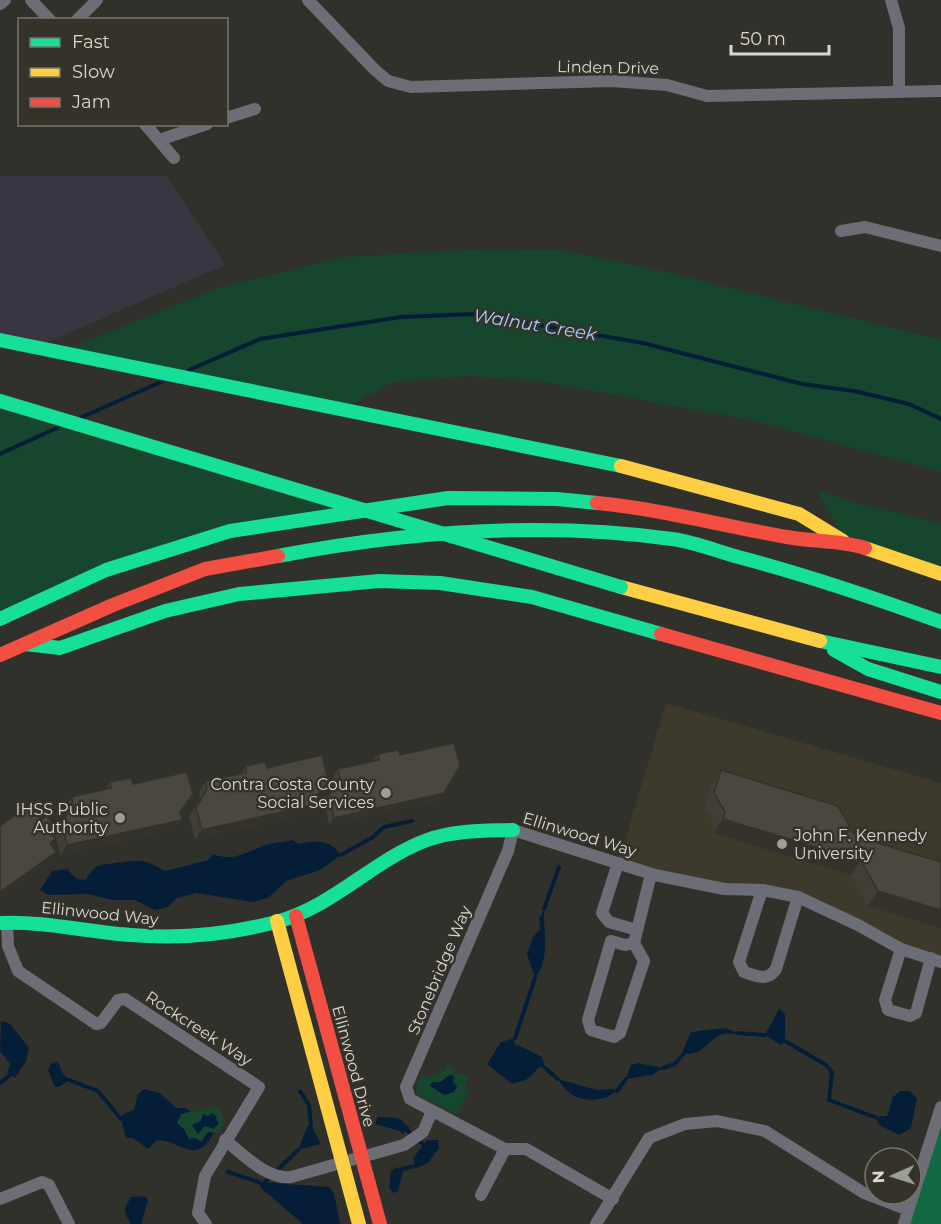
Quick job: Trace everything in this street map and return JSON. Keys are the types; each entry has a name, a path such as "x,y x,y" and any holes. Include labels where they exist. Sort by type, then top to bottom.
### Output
{"main road":[{"path":"0,340 636,469 799,514 846,542 941,574"},
{"path":"0,401 621,587 815,640 941,667"},
{"path":"0,619 106,570 230,531 448,498 557,499 630,506 791,538 846,542"},
{"path":"0,655 21,644 205,569 299,550 364,540 461,532 558,531 673,539 827,581 941,622"},
{"path":"21,644 60,648 165,610 239,594 379,581 440,583 532,597 941,713"},
{"path":"815,640 868,669 941,692"},
{"name":"Ellinwood Way","path":"3,923 34,922 132,935 183,936 277,921 296,916 400,852 428,839 458,832 513,830"},
{"name":"Ellinwood Drive","path":"296,916 380,1224"},
{"path":"277,921 359,1224"}],"street":[{"path":"0,4 5,0"},
{"path":"31,0 48,18"},
{"path":"79,18 97,0"},
{"name":"Linden Drive","path":"308,0 388,81 411,87 611,81 668,85 707,96 899,90 941,91"},
{"path":"891,0 899,28 899,90"},
{"path":"228,117 255,109"},
{"path":"147,126 174,158"},
{"path":"159,140 201,126"},
{"path":"841,231 865,226 941,246"},
{"name":"Ellinwood Way","path":"513,830 651,874 724,889 762,890 798,897 858,925 901,949 936,960"},
{"name":"Stonebridge Way","path":"513,830 508,850 406,1087 411,1099 432,1111 505,1149 526,1149 612,1199"},
{"path":"618,862 603,913 609,922 637,930"},
{"path":"634,943 625,945 611,941 588,1020 591,1030 614,1036 620,1033 644,961 634,943 651,874"},
{"path":"762,890 739,962 744,972 765,978 771,976 776,969 798,897"},
{"name":"Rockcreek Way","path":"3,923 8,946 18,970 96,1024 101,1023 118,1000 125,999 259,1087 225,1140"},
{"path":"901,949 885,1000 888,1010 910,1016 916,1013 936,960"},
{"path":"904,1224 941,1107"},
{"path":"206,1224 198,1213 206,1176 225,1140 268,1172 282,1178 291,1177 404,1145 423,1132 432,1111"},
{"path":"596,1224 649,1138 685,1124 717,1120 765,1131 864,1193 908,1210"},
{"path":"482,1195 505,1149"},
{"path":"0,1199 42,1182 49,1185 69,1224"}],"shaded area":[{"path":"0,176 166,176 225,265 36,347 0,340"},
{"name":"John F. Kennedy University","path":"666,703 941,783 941,962 798,897 724,889 618,863"}],"green space":[{"path":"488,249 561,250 661,271 941,340 941,472 756,421 545,382 468,376 393,382 344,408 60,352 218,288 345,257"},
{"path":"0,401 355,507 230,531 0,619"},
{"path":"817,490 859,504 941,523 941,574 846,542"},
{"path":"447,1064 454,1068 453,1074 462,1074 468,1078 464,1089 469,1091 457,1114 418,1095 416,1088 422,1074 431,1078 434,1072 438,1074 440,1070 444,1071"},
{"path":"216,1107 222,1112 223,1125 218,1132 208,1132 204,1141 189,1139 184,1129 177,1123 181,1114"},
{"path":"941,1107 941,1224 910,1224 915,1206 923,1206 923,1175"}],"water":[{"path":"293,840 298,844 327,843 341,855 320,870 286,881 268,898 252,902 196,893 177,898 168,907 155,910 135,900 112,900 88,894 48,895 40,890 52,871 67,869 77,879 86,880 98,866 136,861 146,862 165,871 208,860 213,854 228,857 241,855 269,844"},
{"path":"544,909 545,954 535,978 527,954 533,937 540,929 539,919"},
{"path":"779,1009 785,1014 785,1041 781,1045 765,1035"},
{"path":"1,1021 10,1024 29,1048 26,1061 15,1078 7,1073 10,1064 0,1051"},
{"path":"725,1028 738,1033 720,1035 701,1050 693,1053 688,1054 683,1050 691,1032"},
{"path":"515,1038 514,1044 542,1057 545,1068 540,1067 526,1080 512,1084 487,1064 501,1042"},
{"path":"58,1062 63,1074 69,1080 55,1087 48,1070 51,1063"},
{"path":"638,1063 663,1068 652,1075 626,1079 631,1065"},
{"path":"450,1075 454,1076 453,1082 457,1087 454,1092 444,1095 430,1086 432,1082 440,1082"},
{"path":"558,1079 597,1090 617,1091 601,1099 584,1099 569,1093"},
{"path":"144,1089 160,1093 176,1108 191,1111 181,1114 177,1123 184,1129 189,1139 196,1138 201,1142 208,1132 214,1133 207,1143 194,1150 157,1140 148,1149 133,1138 126,1138 121,1119 123,1114 134,1110 138,1094"},
{"path":"900,1091 910,1091 917,1098 911,1128 899,1135 877,1122 880,1116 887,1116 893,1097"},
{"path":"212,1113 217,1116 219,1123 214,1129 205,1126 198,1134 192,1125 201,1121 203,1114 208,1116"},
{"path":"378,1117 398,1118 410,1128 402,1134 400,1131 375,1124"},
{"path":"308,1125 311,1125 321,1144 298,1150"},
{"path":"427,1140 438,1140 439,1148 428,1163 416,1168 413,1158"},
{"path":"398,1167 403,1172 398,1191 393,1193 389,1187 391,1170"},
{"path":"259,1182 329,1187 334,1193 340,1224 303,1224 261,1188"},
{"path":"145,1196 148,1200 141,1224 131,1224 125,1208 131,1197"}],"building":[{"name":"Contra Costa County Social Services","path":"454,743 460,766 444,793 334,818 330,794 340,778 338,769 379,760 378,754 398,750 400,755"},
{"path":"322,755 328,782 315,797 317,804 202,830 196,808 207,789 206,781 246,773 246,766 265,762 267,768"},
{"path":"721,770 838,806 855,836 941,862 941,910 878,891 861,861 723,819 725,812 714,793"},
{"name":"IHSS Public Authority","path":"187,772 193,794 180,812 182,820 67,845 62,822 73,805 72,797 111,788 110,782 131,778 133,784"},
{"path":"31,804 42,819 47,816 54,826 49,830 55,839 50,843 56,852 0,892 0,826"}],"waterway":[{"name":"Walnut Creek","path":"189,370 260,339 401,317 474,314 643,343 802,384 854,391 909,404 941,419"},
{"name":"Walnut Creek","path":"82,417 163,381"},
{"name":"Walnut Creek","path":"0,454 59,427"},
{"path":"341,855 373,837 384,827 412,821"},
{"path":"544,909 559,867"},
{"path":"515,1038 535,978"},
{"path":"738,1033 765,1035"},
{"path":"785,1041 826,1065 832,1072 829,1100 877,1118"},
{"path":"663,1068 675,1064 685,1052"},
{"path":"545,1068 558,1079"},
{"path":"0,1083 9,1076"},
{"path":"617,1091 626,1079"},
{"path":"69,1080 98,1091 121,1119"},
{"path":"300,1091 309,1105 311,1125"},
{"path":"408,1131 424,1145"},
{"path":"265,1182 298,1150"},
{"path":"402,1169 415,1166"},
{"path":"228,1172 259,1182"}],"traffic: fast":[{"path":"0,340 621,466"},
{"path":"0,401 621,587"},
{"path":"0,619 106,570 230,531 448,498 557,499 597,503"},
{"path":"278,556 424,535 524,530 623,534 681,540 817,580 941,622"},
{"path":"25,644 60,648 165,611 239,594 379,581 440,583 532,597 661,634"},
{"path":"820,641 941,667"},
{"path":"834,650 868,669 941,692"},
{"path":"0,923 50,925 149,936 204,935 241,930 276,922 316,906 389,859 427,840 459,833 513,830"}],"traffic: slow":[{"path":"621,466 799,514 843,541"},
{"path":"865,548 941,574"},
{"path":"621,587 820,641"},
{"path":"277,921 359,1224"}],"traffic: jam":[{"path":"597,503 669,513 787,537 865,548"},
{"path":"0,655 113,605 205,569 278,556"},
{"path":"661,634 941,713"},
{"path":"296,916 380,1224"}],"place":[{"name":"Contra Costa County Social Services","path":"386,793"},
{"name":"IHSS Public Authority","path":"120,818"},
{"name":"John F. Kennedy University","path":"782,844"}]}
